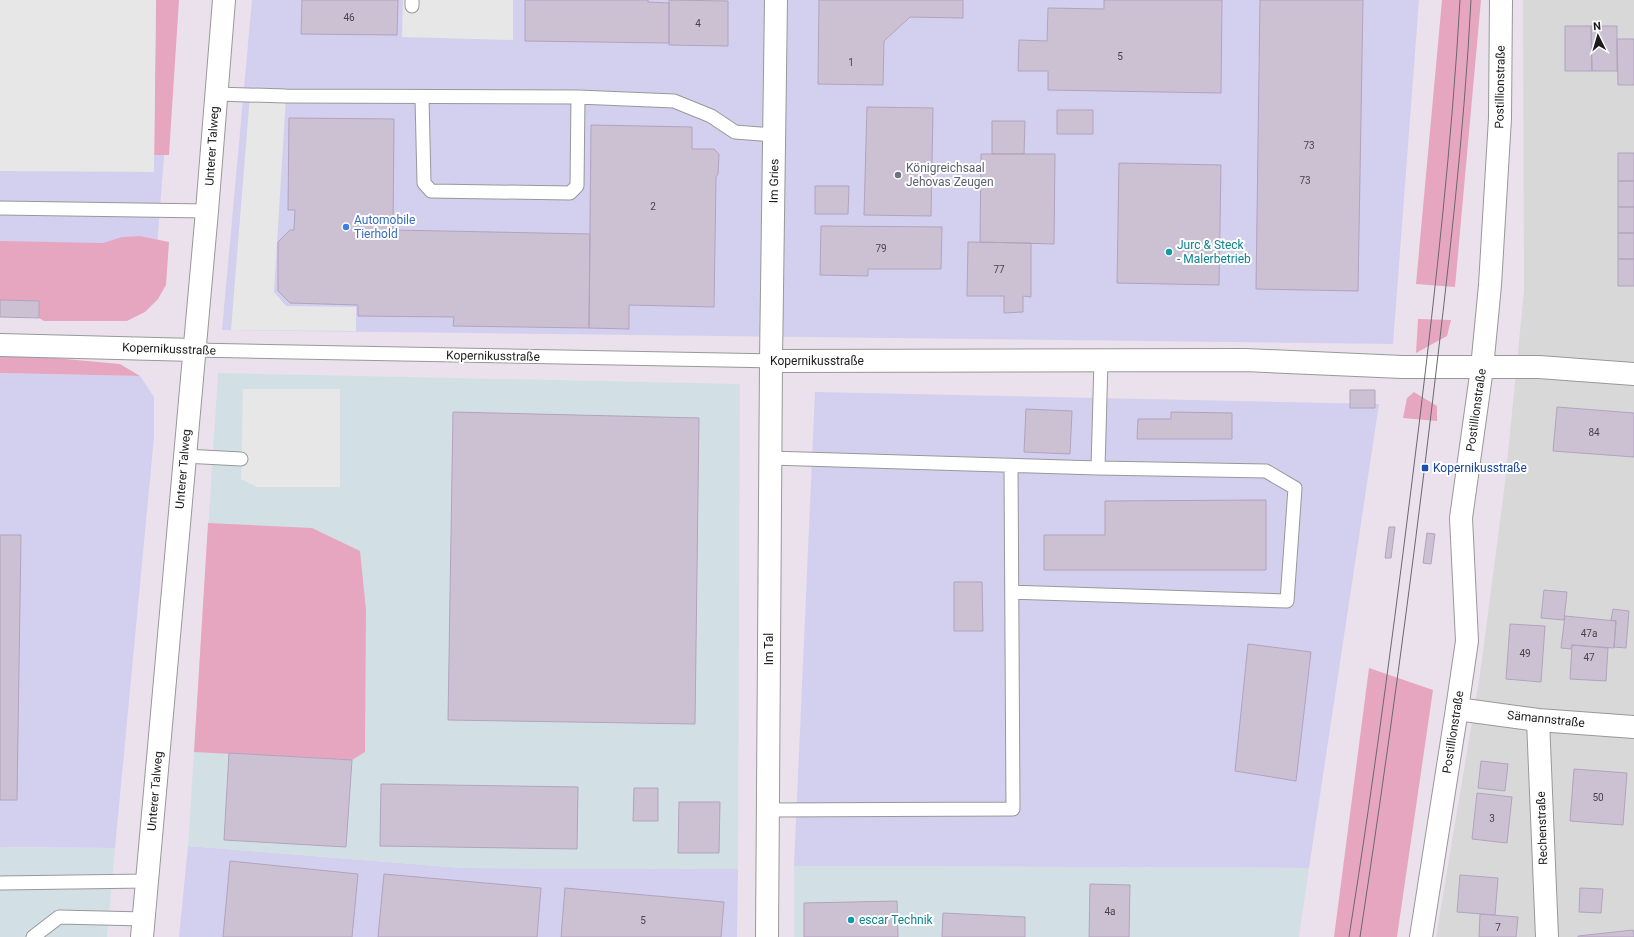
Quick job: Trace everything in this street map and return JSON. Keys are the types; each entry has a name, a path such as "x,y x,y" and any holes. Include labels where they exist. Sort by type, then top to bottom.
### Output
{"street":[{"name":"Unterer Talweg","path":"143,928 184,456 195,350 224,0"},
{"name":"Im Gries","path":"771,361 776,0"},
{"name":"Postillionstraße","path":"1420,937 1458,709 1467,641 1460,518 1482,368 1490,285 1500,118 1501,0"},
{"name":"Kopernikusstraße","path":"0,345 195,350"},
{"name":"Kopernikusstraße","path":"771,361 1245,360 1402,367 1539,367 1634,374"},
{"name":"Im Tal","path":"767,937 771,361"},
{"name":"Sämannstraße","path":"1458,709 1538,720 1634,727"},
{"name":"Rechenstraße","path":"1538,720 1547,937"}],"lane":[{"path":"216,94 422,97 578,97 674,101 711,116 735,132 774,135"},
{"path":"422,97 424,183 431,191 570,193 577,186 578,97"},
{"path":"0,208 207,210"},
{"name":"Kopernikusstraße","path":"195,350 771,361"},
{"path":"1098,468 1101,360"},
{"path":"184,456 241,460"},
{"path":"770,458 1011,466 1266,471 1295,488 1287,601 1012,592"},
{"path":"768,810 1013,809 1011,466"},
{"path":"0,883 147,881"},
{"path":"33,937 59,917 143,928"}],"shaded area":[{"path":"0,0 176,0 157,247 0,254"},
{"path":"0,0 156,0 154,172 0,171"},
{"path":"147,0 179,0 169,155 154,155 156,1"},
{"path":"252,0 1419,0 1393,344 222,330"},
{"path":"403,0 513,0 513,40 402,37"},
{"path":"1442,0 1481,0 1455,287 1416,284"},
{"path":"1523,0 1634,0 1634,937 1436,937 1480,674 1505,483 1524,291"},
{"path":"250,95 286,96 274,292 286,306 356,307 356,331 231,330"},
{"path":"140,236 169,242 166,285 158,299 145,312 127,321 44,321 39,318 39,301 0,300 0,241 103,243 122,237"},
{"path":"1418,319 1451,320 1447,336 1416,353"},
{"path":"0,357 44,357 120,364 140,376 0,373"},
{"path":"0,373 140,376 154,397 154,437 115,848 0,847"},
{"path":"218,373 740,384 738,869 462,868 188,846"},
{"path":"243,389 340,389 340,487 257,487 241,479"},
{"path":"815,392 1379,404 1309,868 794,866"},
{"path":"1414,392 1437,406 1437,421 1403,418 1407,398"},
{"path":"208,523 312,528 360,551 366,610 365,752 352,760 194,752"},
{"path":"1369,668 1433,690 1397,937 1334,937"},
{"path":"188,846 462,868 738,869 737,937 179,937"},
{"path":"0,847 115,848 107,937 0,937"},
{"path":"794,866 1309,868 1299,937 794,937"}],"building":[{"path":"302,0 398,0 397,35 301,34"},
{"path":"525,0 648,0 648,2 669,3 669,43 525,41"},
{"path":"669,0 728,1 728,46 669,45"},
{"path":"819,0 963,0 963,18 910,17 884,41 883,85 818,84"},
{"path":"1104,0 1222,0 1221,93 1048,90 1048,71 1018,71 1019,40 1047,41 1048,8 1104,9"},
{"path":"1260,0 1363,0 1358,291 1256,289"},
{"path":"1565,26 1591,26 1592,71 1565,71"},
{"path":"1591,26 1617,26 1617,71 1592,71"},
{"path":"1617,39 1634,39 1634,85 1618,85"},
{"name":"Königreichsaal Jehovas Zeugen","path":"867,107 933,108 931,216 864,215"},
{"path":"1057,110 1093,110 1093,134 1057,134"},
{"path":"289,118 394,119 393,230 590,234 589,328 453,326 454,317 358,316 358,305 290,303 278,291 278,242 290,230 294,230 295,210 288,210"},
{"path":"992,121 1025,121 1024,154 992,154"},
{"path":"591,125 692,127 692,149 714,149 719,154 718,174 716,177 714,307 629,305 629,329 589,328"},
{"path":"1618,153 1634,153 1634,181 1618,181"},
{"path":"981,154 1055,154 1054,244 980,242"},
{"name":"Jurc & Steck - Malerbetrieb","path":"1119,163 1221,165 1219,285 1117,283"},
{"path":"1618,181 1634,181 1634,207 1618,207"},
{"path":"815,186 849,186 848,214 815,214"},
{"path":"1618,207 1634,207 1634,233 1618,233"},
{"path":"821,226 942,227 941,269 868,269 868,276 820,275"},
{"path":"1618,233 1634,233 1634,259 1618,259"},
{"path":"968,242 1031,243 1031,297 1023,296 1023,312 1004,313 1004,296 967,296"},
{"path":"1618,259 1634,259 1634,286 1618,286"},
{"path":"0,300 39,301 39,318 0,317"},
{"path":"1350,390 1375,390 1375,408 1350,408"},
{"path":"1557,407 1634,413 1634,457 1553,451"},
{"path":"1026,409 1072,411 1070,454 1024,452"},
{"path":"453,412 699,418 695,724 448,720"},
{"path":"1171,412 1232,413 1232,439 1137,439 1138,419 1171,419"},
{"path":"1266,500 1266,570 1044,570 1044,535 1105,535 1105,501"},
{"path":"1389,527 1395,527 1391,558 1385,558"},
{"path":"1427,533 1435,534 1431,564 1423,563"},
{"path":"0,535 21,535 17,800 0,800"},
{"path":"954,582 982,582 983,631 954,631"},
{"path":"1544,590 1567,592 1564,620 1541,618"},
{"path":"1613,609 1629,611 1626,648 1614,647 1616,621 1611,620"},
{"path":"1565,616 1616,621 1614,648 1572,645 1571,649 1561,648"},
{"path":"1510,624 1545,626 1541,682 1506,679"},
{"path":"1248,644 1311,652 1296,781 1235,771"},
{"path":"1572,645 1608,648 1606,681 1570,679"},
{"path":"229,753 352,760 346,847 224,840"},
{"path":"1481,761 1508,764 1505,791 1478,788"},
{"path":"1574,769 1627,773 1623,825 1570,821"},
{"path":"381,784 578,787 577,849 380,846"},
{"path":"634,788 658,788 658,821 633,821"},
{"path":"1477,793 1512,797 1507,843 1472,839"},
{"path":"679,802 720,802 719,853 678,853"},
{"path":"230,861 358,874 352,937 223,937"},
{"path":"384,874 541,888 537,937 378,937"},
{"path":"1460,875 1498,878 1495,915 1457,912"},
{"path":"1090,884 1130,885 1129,937 1089,937"},
{"path":"565,888 724,902 721,937 561,937"},
{"path":"1580,888 1603,889 1601,913 1579,912"},
{"name":"escar Technik","path":"897,901 898,937 804,937 804,903"},
{"path":"943,913 1025,917 1025,937 942,937"},
{"path":"1480,914 1518,917 1516,937 1479,937"},
{"path":"1633,930 1634,937 1578,937 1578,936"}],"tram line":[{"path":"1349,937 1386,681 1425,372 1448,159 1460,0"},
{"path":"1360,937 1398,672 1432,406 1460,153 1471,0"}],"place":[{"name":"Königreichsaal Jehovas Zeugen","path":"898,175"},
{"name":"Automobile Tierhold","path":"346,227"},
{"name":"Jurc & Steck - Malerbetrieb","path":"1169,252"},
{"name":"Kopernikusstraße","path":"1425,468"},
{"name":"escar Technik","path":"851,920"}]}
